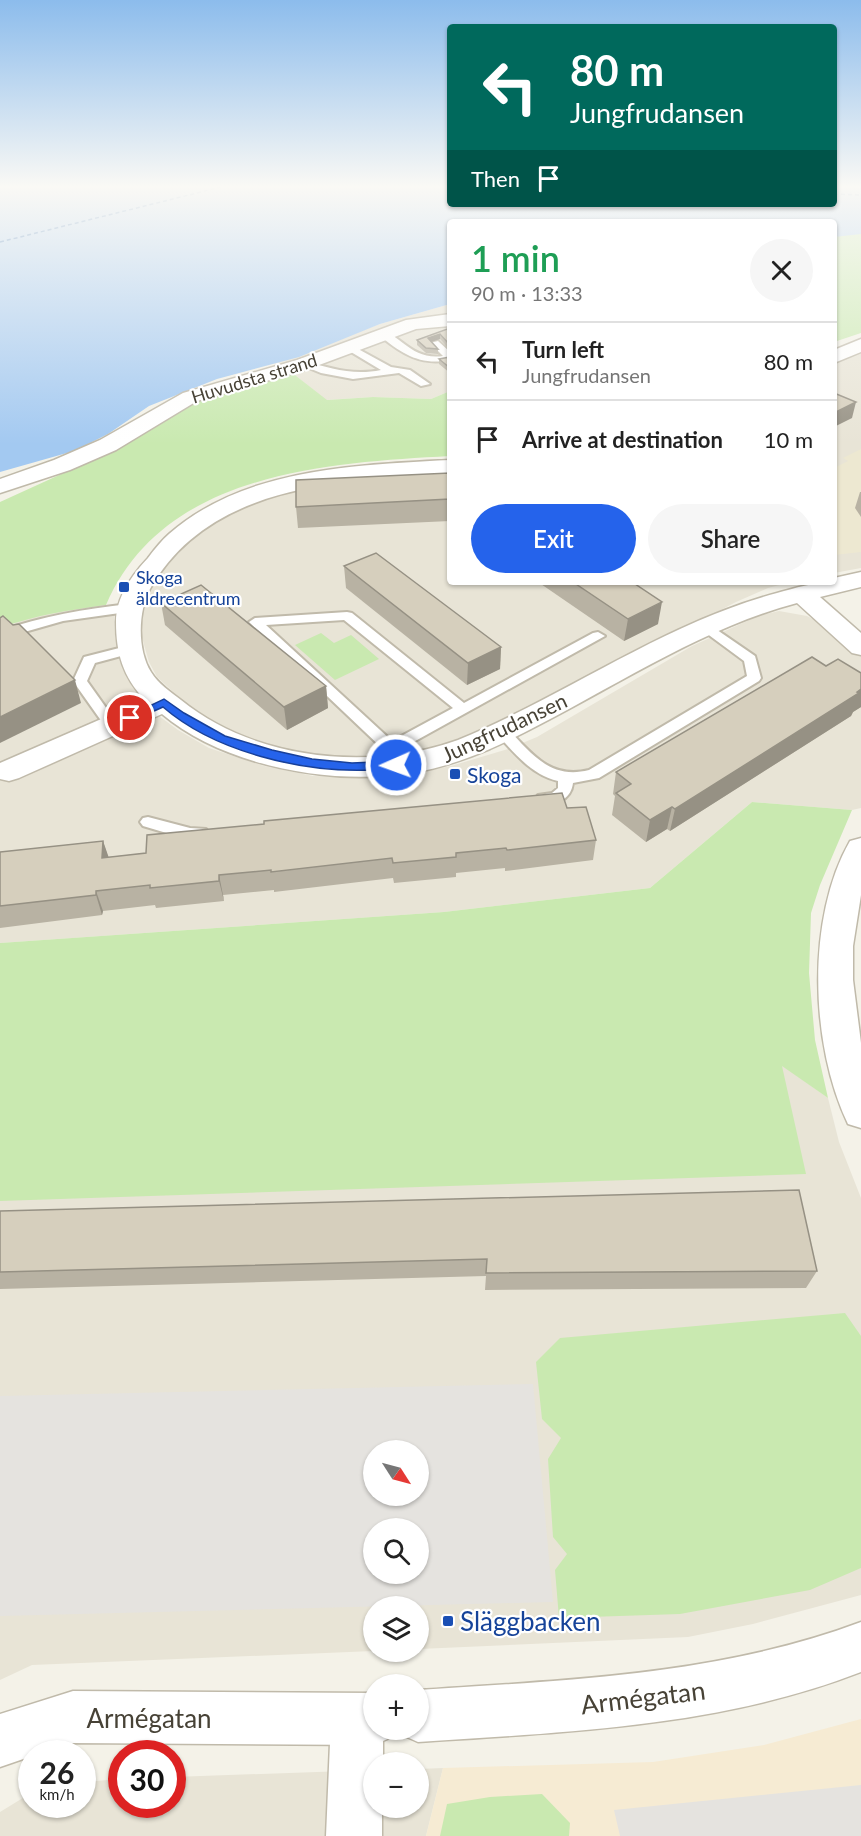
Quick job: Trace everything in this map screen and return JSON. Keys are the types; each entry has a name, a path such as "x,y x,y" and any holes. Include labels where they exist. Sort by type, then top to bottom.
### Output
{"street":[{"name":"Huvudsta strand","path":"0,486 62,465 108,445 190,396 304,364 413,324 447,320"},
{"path":"837,356 861,345"},
{"path":"129,609 145,578 162,554 205,520 238,501 272,488 315,478 366,471 447,467"},
{"name":"Jungfrudansen","path":"837,584 861,579"},
{"name":"Jungfrudansen","path":"129,609 133,662 145,684 180,716 220,738 270,754 312,763 352,767 393,757 426,761 458,752 707,627 754,607 835,585"},
{"path":"826,587 861,619"},
{"path":"800,593 861,647"},
{"path":"9,771 164,702"},
{"path":"861,849 842,898 835,943 835,992 851,1081 861,1112"},
{"name":"Armégatan","path":"429,1715 627,1701 718,1688 830,1660 861,1647"},
{"name":"Armégatan","path":"0,1741 12,1735 73,1717 363,1719"},
{"path":"354,1836 363,1740"}],"lane":[{"path":"383,334 417,359 430,361 447,358"},
{"path":"435,343 447,354"},
{"path":"350,347 388,370"},
{"path":"304,364 345,375 368,375 388,370 408,370 425,384"},
{"path":"0,635 33,622 67,614 129,609"},
{"path":"463,709 346,616 255,622 393,757 463,709 598,636"},
{"path":"502,731 542,769 566,780 580,779 612,764 754,678 750,659 707,627"},
{"path":"112,726 80,681 89,660 131,649"},
{"path":"532,801 556,798 565,790 566,780"},
{"path":"148,822 190,834 213,832"}],"shaded area":[{"path":"447,305 447,392 431,399 373,397 326,400 291,372 274,364 380,324"},
{"path":"861,350 861,568 837,572 837,362"},
{"path":"861,449 861,552 837,555 837,466 848,461 843,458"},
{"path":"447,472 447,585 780,585 736,602 496,727 453,743 412,752 347,757 296,753 272,747 224,729 195,712 157,677 149,662 141,634 143,600 165,562 215,520 274,493"},
{"path":"116,604 115,636 125,673 138,693 159,716 178,730 209,748 264,766 313,776 352,777 406,775 451,766 508,749 537,737 692,646 758,616 779,611 807,616 822,624 861,654 861,808 852,810 752,802 650,888 444,912 0,943 0,628 63,610"},
{"path":"0,1064 782,1065 828,1098 839,1142 861,1198 861,1595 753,1624 688,1637 429,1649 429,1596 363,1596 363,1651 32,1665 0,1680"},
{"path":"533,1384 553,1602 429,1605 429,1596 363,1596 363,1607 0,1616 0,1396"},
{"path":"861,1719 861,1836 426,1836 443,1768 653,1762 764,1745"},
{"path":"443,1768 426,1836 0,1836 0,1812 18,1801 18,1818 96,1818 96,1781 108,1780 108,1818 186,1818 186,1777 363,1770 363,1818 429,1818 429,1769"},
{"path":"861,1785 861,1836 620,1836 614,1810"}],"green space":[{"path":"837,273 861,273 861,333 837,341"},
{"path":"291,372 327,400 373,397 431,399 447,392 447,456 352,464 302,471 253,483 207,501 166,527 132,561 106,605 39,616 0,628 0,502 114,450 193,401"},
{"path":"321,633 334,643 351,635 379,659 335,680 295,645"},
{"path":"752,802 852,810 820,885 811,913 809,973 815,1040 828,1098 782,1066 806,1174 0,1201 0,943 444,912 650,888"},
{"path":"845,1313 861,1336 861,1568 810,1590 680,1614 559,1618 555,1570 567,1554 553,1537 548,1459 561,1438 542,1419 536,1362 560,1338"},
{"path":"542,1794 570,1823 569,1836 440,1836 447,1804 490,1797"}],"water":[{"path":"0,273 447,273 447,305 380,324 299,357 217,379 149,406 108,434 74,451 0,472"}],"building":[{"path":"447,329 447,342 440,334 428,338 438,349 426,348 417,340"},
{"path":"447,358 447,366 439,359"},
{"path":"837,394 856,402 837,412"},
{"path":"447,473 447,499 296,507 296,480"},
{"path":"376,553 501,647 468,663 344,566"},
{"path":"201,585 326,686 284,707 161,603"},
{"path":"577,585 636,585 662,602 628,619"},
{"path":"3,616 13,625 19,624 75,680 0,717 0,618"},
{"path":"812,657 826,666 838,659 861,673 861,689 857,692 859,693 675,809 672,807 650,820 616,793 631,784 616,772"},
{"path":"562,793 567,808 586,807 596,840 456,853 456,857 393,863 392,858 271,872 271,870 219,875 219,881 96,891 96,895 0,906 0,852 103,841 102,858 146,853 147,835 264,824 264,821"},
{"path":"799,1190 817,1271 486,1273 487,1259 0,1272 0,1211"}],"place":[{"name":"Skoga äldrecentrum","path":"124,587"},
{"name":"Skoga","path":"455,774"},
{"name":"Släggbacken","path":"448,1621"}],"route":[{"path":"130,718 164,702 180,716 220,738 270,754 312,763 352,767 396,765"}]}
